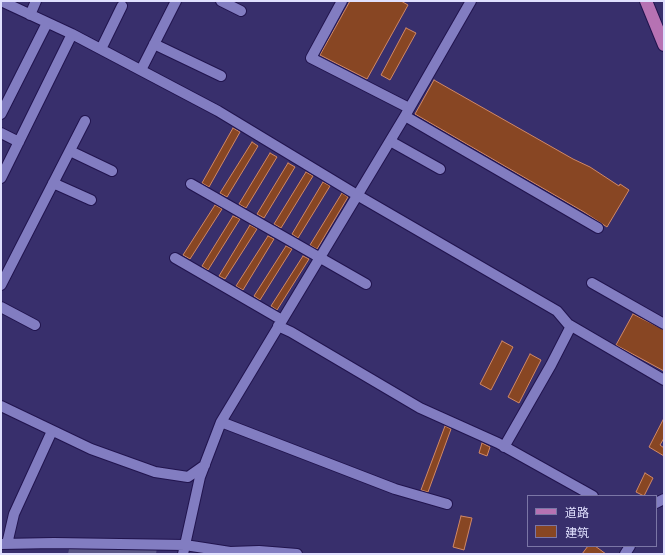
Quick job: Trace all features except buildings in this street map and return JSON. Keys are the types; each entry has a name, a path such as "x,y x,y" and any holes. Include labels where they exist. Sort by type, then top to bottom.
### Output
{"main road":[{"path":"646,1 664,45"}],"street":[{"path":"1,1 72,34 218,111 357,195 557,311 571,326 664,380"},
{"path":"30,15 36,1"},
{"path":"141,70 176,1"},
{"path":"221,1 241,11"},
{"path":"342,1 311,58 407,112 598,228"},
{"path":"184,549 200,476 221,422 390,141 471,1"},
{"path":"101,49 122,6"},
{"path":"1,114 47,23"},
{"path":"1,178 72,34"},
{"path":"154,44 221,76"},
{"path":"1,285 85,121"},
{"path":"1,133 19,142"},
{"path":"390,141 440,169"},
{"path":"70,151 112,171"},
{"path":"53,183 91,200"},
{"path":"191,184 320,256 366,284"},
{"path":"175,258 280,323 291,332 420,408 504,447 591,495"},
{"path":"592,283 664,324"},
{"path":"1,307 35,325"},
{"path":"504,447 552,365 571,326"},
{"path":"1,406 91,449 155,472 188,477 204,465"},
{"path":"221,422 395,489 447,504"},
{"path":"52,431 14,514 4,544 54,543 297,554"}],"shaded area":[{"path":"157,547 156,554 68,554 69,549"}]}
